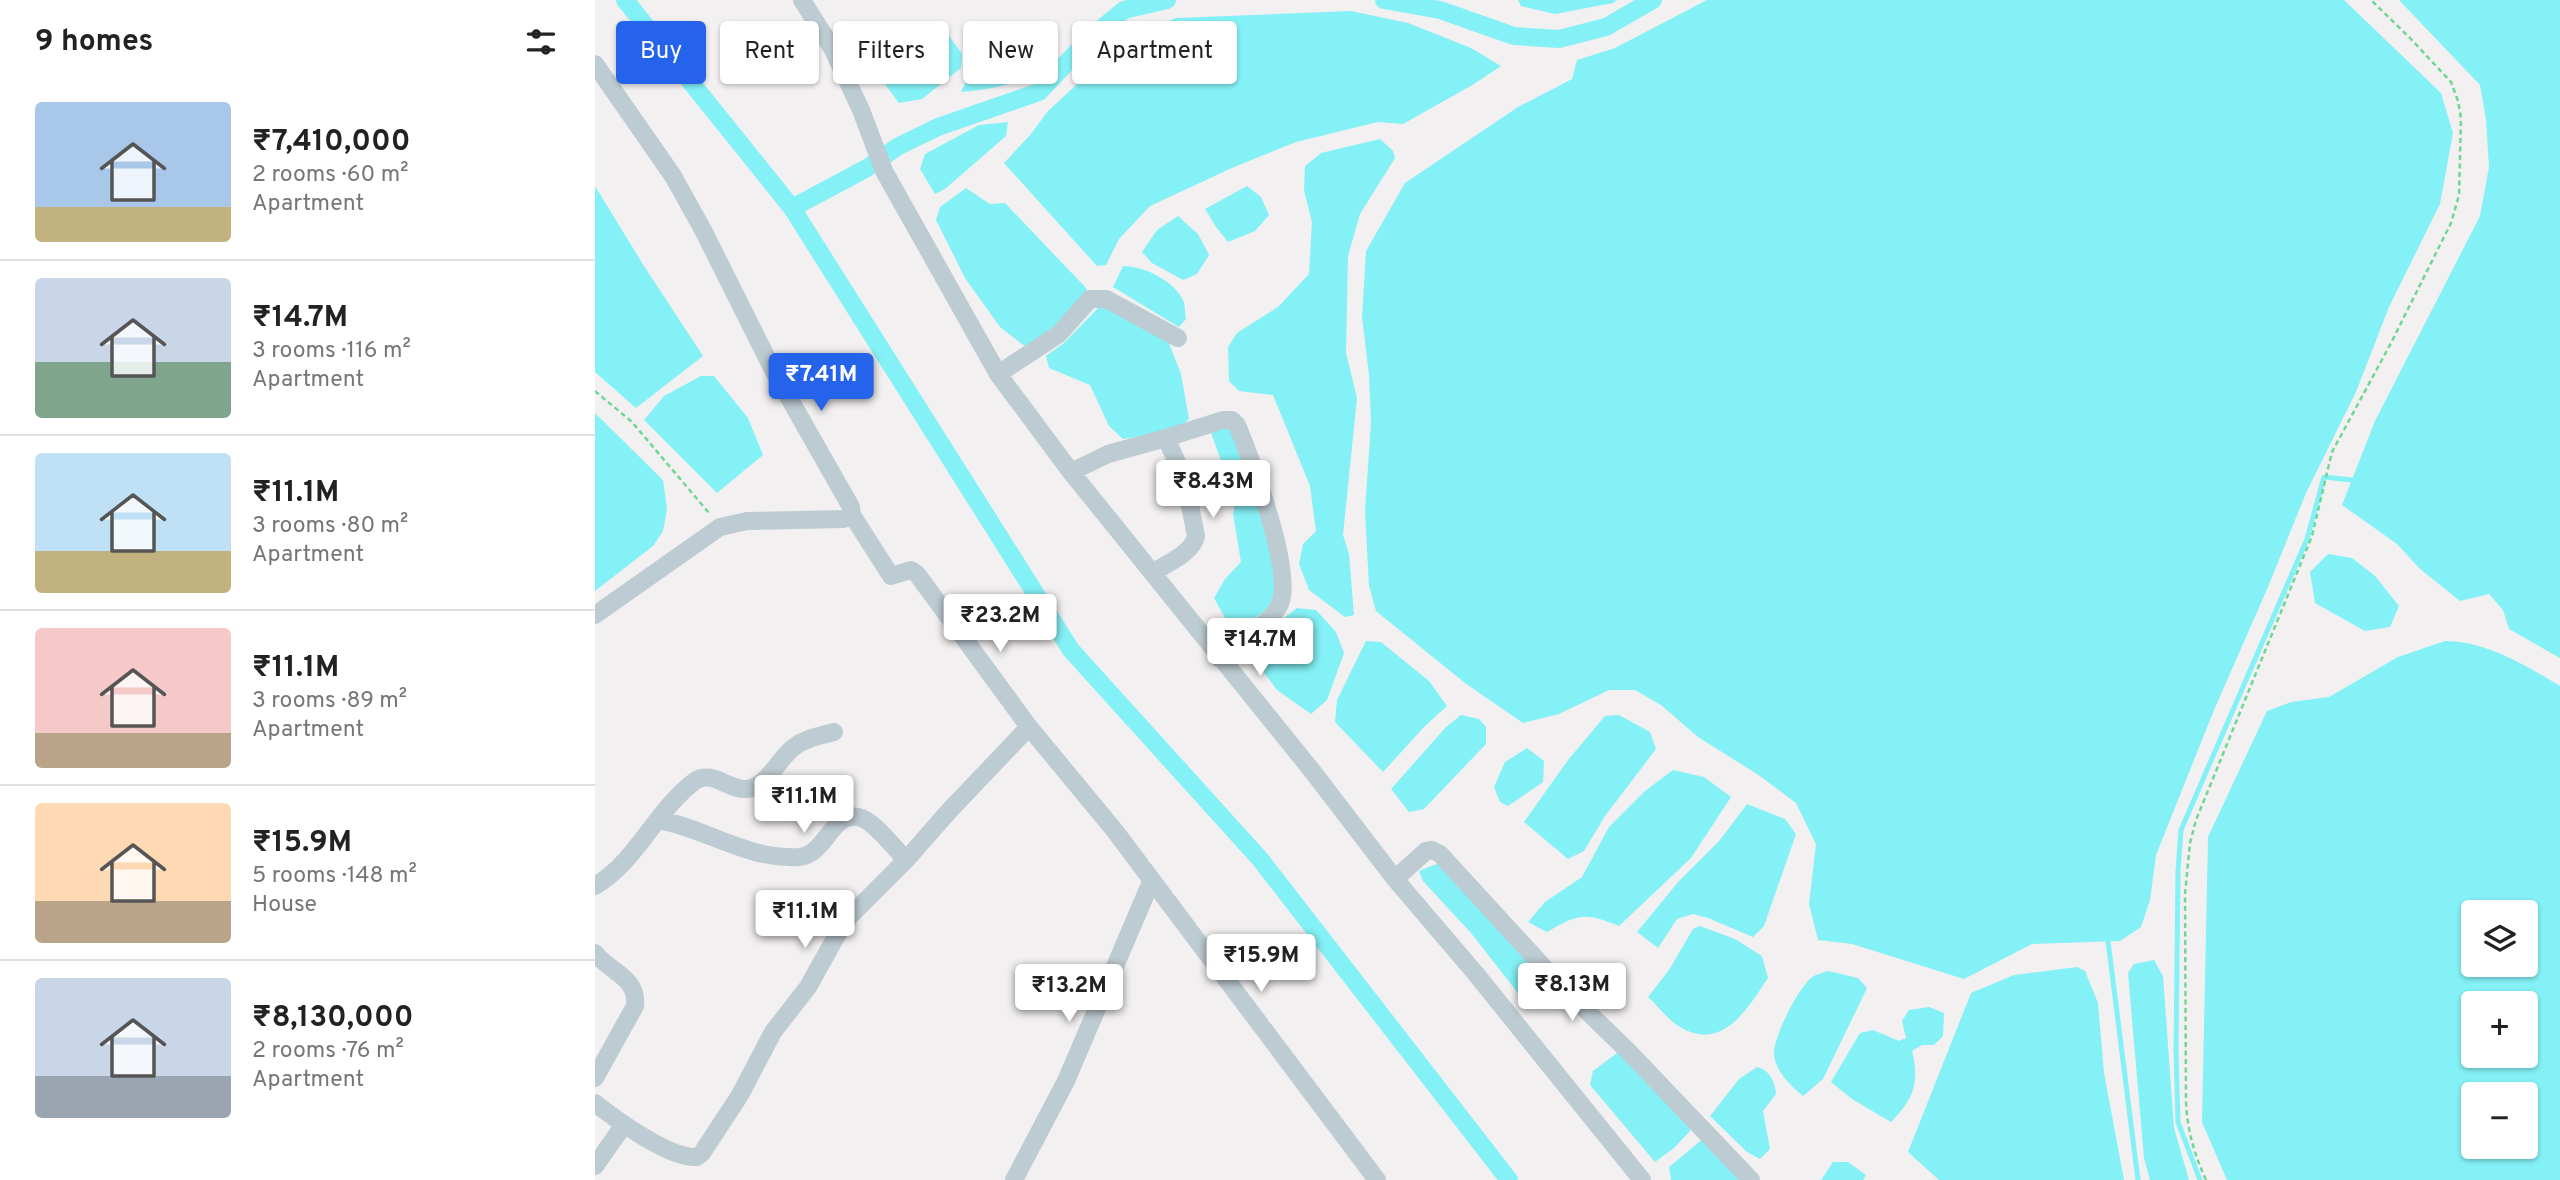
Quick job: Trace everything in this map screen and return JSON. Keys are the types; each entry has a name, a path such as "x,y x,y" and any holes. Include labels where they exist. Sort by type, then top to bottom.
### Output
{"street":[{"path":"801,0 832,48 861,110 884,171 998,374 1071,472 1313,772 1395,879 1476,974 1642,1180"},
{"path":"595,64 673,176 772,368 851,507 852,515 891,576 911,570 917,574 1029,727 1115,831 1377,1180"},
{"path":"998,374 1059,334 1090,299 1098,297 1178,338"},
{"path":"1071,472 1108,454 1223,420 1232,420 1237,425 1263,498 1277,548 1283,591 1280,605 1266,620 1219,658"},
{"path":"1152,573 1195,544 1196,536 1185,480 1166,439"},
{"path":"595,615 720,527 747,521 843,519 852,515"},
{"path":"595,1103 624,1126 681,1155 697,1157 702,1153 740,1095 773,1032 808,987 850,916 906,860 1029,727"},
{"path":"595,886 626,861 658,820 699,779 713,779 747,789 760,784 797,744 834,732"},
{"path":"658,820 670,821 733,847 773,856 802,857 812,854 820,847 839,822 851,816 862,817 906,860"},
{"path":"1395,879 1426,852 1432,850 1440,854 1561,986 1628,1051 1751,1180"},
{"path":"1014,1180 1066,1081 1151,882"},
{"path":"595,953 603,963 632,986 636,994 635,1006 595,1078"},
{"path":"595,1166 624,1126"}],"path":[{"path":"2206,1180 2192,1146 2187,1124 2185,894 2190,843 2201,807 2312,536 2334,446 2391,343 2451,223 2459,195 2461,118 2451,82 2371,0"},
{"path":"595,391 632,422 720,527"}],"water":[{"path":"1518,0 1617,0 1555,14 1521,6"},
{"path":"1707,0 2344,0 2441,93 2453,133 2440,204 2389,307 2356,392 2306,493 2214,710 2156,855 2150,900 2141,927 2120,941 2032,944 1964,979 1852,944 1818,940 1809,904 1816,844 1796,803 1760,776 1698,737 1661,705 1635,690 1609,690 1559,714 1523,723 1465,683 1376,611 1369,586 1365,511 1371,423 1362,317 1366,251 1405,183 1518,107 1572,79 1577,60 1615,48"},
{"path":"2399,0 2560,0 2560,658 2509,629 2503,610 2489,594 2460,601 2420,569 2397,544 2342,505 2375,421 2480,216 2489,167 2486,119 2480,85"},
{"path":"1351,11 1408,23 1471,48 1501,66 1403,124 1378,122 1296,142 1150,206 1119,239 1106,265 1097,266 1004,163 1048,111 1077,84 1237,84 1237,21 1168,21 1176,18"},
{"path":"949,36 962,54 961,68 949,78"},
{"path":"885,84 941,84 922,99 899,103"},
{"path":"965,84 1008,84 984,89 961,92"},
{"path":"1008,122 1006,136 945,189 935,194 920,169 925,154 979,125"},
{"path":"1380,139 1393,151 1395,158 1360,214 1348,256 1346,353 1357,398 1343,535 1349,554 1354,615 1345,617 1309,590 1299,564 1303,544 1316,531 1310,486 1273,395 1239,391 1229,381 1228,347 1237,333 1278,307 1309,274 1312,222 1304,190 1305,166 1321,153"},
{"path":"595,186 703,356 636,408 595,372"},
{"path":"1247,186 1261,197 1269,215 1255,231 1228,242 1205,209"},
{"path":"966,188 990,204 1005,203 1087,289 1063,329 1031,351 1000,327 965,278 936,220 940,207"},
{"path":"1178,216 1198,234 1209,255 1197,274 1183,280 1152,263 1142,252 1157,230"},
{"path":"1123,266 1158,276 1180,294 1186,319 1179,327 1113,287"},
{"path":"1103,303 1165,333 1181,374 1189,419 1174,432 1123,439 1109,426 1090,385 1049,368 1046,356 1064,343"},
{"path":"701,376 714,376 748,418 763,455 717,493 644,420 664,396"},
{"path":"595,413 663,480 667,509 663,531 653,546 595,591"},
{"path":"1229,422 1249,470 1241,477 1225,472 1210,430"},
{"path":"1244,496 1257,497 1281,589 1267,609 1234,634 1214,598 1225,579 1241,562 1233,514 1235,504"},
{"path":"2328,554 2352,558 2375,576 2399,606 2390,627 2365,631 2315,603 2310,572"},
{"path":"1297,608 1316,610 1336,632 1344,653 1327,700 1311,714 1277,690 1251,655 1253,642"},
{"path":"1366,641 1381,642 1429,681 1447,706 1383,772 1335,722 1337,700"},
{"path":"2445,641 2490,650 2560,686 2560,1180 2227,1180 2202,1122 2208,837 2267,711 2291,702 2329,697 2398,657"},
{"path":"1461,715 1479,719 1486,727 1486,744 1424,809 1409,812 1391,789 1446,727"},
{"path":"1619,715 1650,732 1656,749 1605,816 1584,851 1568,859 1524,822 1568,760 1605,716"},
{"path":"1527,748 1544,761 1543,782 1508,806 1500,802 1494,787 1505,762"},
{"path":"1673,770 1704,777 1731,797 1691,858 1619,926 1597,918 1581,917 1547,932 1528,922 1545,902 1582,877 1609,827 1645,791"},
{"path":"1747,804 1785,819 1796,834 1764,926 1753,937 1693,914 1677,919 1658,948 1637,932 1679,881 1720,840"},
{"path":"1439,863 1540,970 1521,997 1471,933 1423,881 1419,871"},
{"path":"1700,926 1735,939 1762,956 1768,978 1732,1024 1709,1034 1695,1033 1680,1027 1648,997 1669,970 1693,929"},
{"path":"2154,960 2163,976 2174,1128 2189,1180 2150,1180 2144,1158 2128,973 2134,964"},
{"path":"2077,967 2085,971 2098,1003 2104,1073 2124,1180 1939,1180 1908,1152 1971,993 2014,975"},
{"path":"1828,971 1858,978 1867,988 1823,1079 1803,1096 1781,1073 1774,1056 1774,1048 1781,1026 1806,983 1812,977"},
{"path":"1929,1007 1944,1013 1943,1036 1934,1045 1922,1045 1912,1051 1915,1072 1913,1090 1905,1106 1891,1122 1852,1099 1831,1082 1860,1033 1873,1030 1899,1041 1906,1038 1902,1021 1909,1010"},
{"path":"1621,1050 1691,1130 1674,1148 1655,1162 1590,1085 1593,1071"},
{"path":"1757,1067 1771,1077 1776,1094 1763,1111 1770,1149 1760,1159 1747,1152 1710,1116 1739,1079"},
{"path":"1704,1138 1739,1179 1671,1180 1669,1167"},
{"path":"1833,1162 1848,1162 1866,1175 1863,1180 1821,1180"}],"waterway":[{"path":"625,0 792,208 1071,650 1260,859 1509,1180"},
{"path":"792,208 867,168 897,147 938,127 1039,92 1090,38 1124,10 1167,0"},
{"path":"1384,0 1440,10 1514,36 1559,39 1606,27 1653,0"},
{"path":"2200,1180 2178,1122 2176,1051 2181,830 2307,539 2324,477 2352,480"},
{"path":"2108,941 2138,1180"}]}
